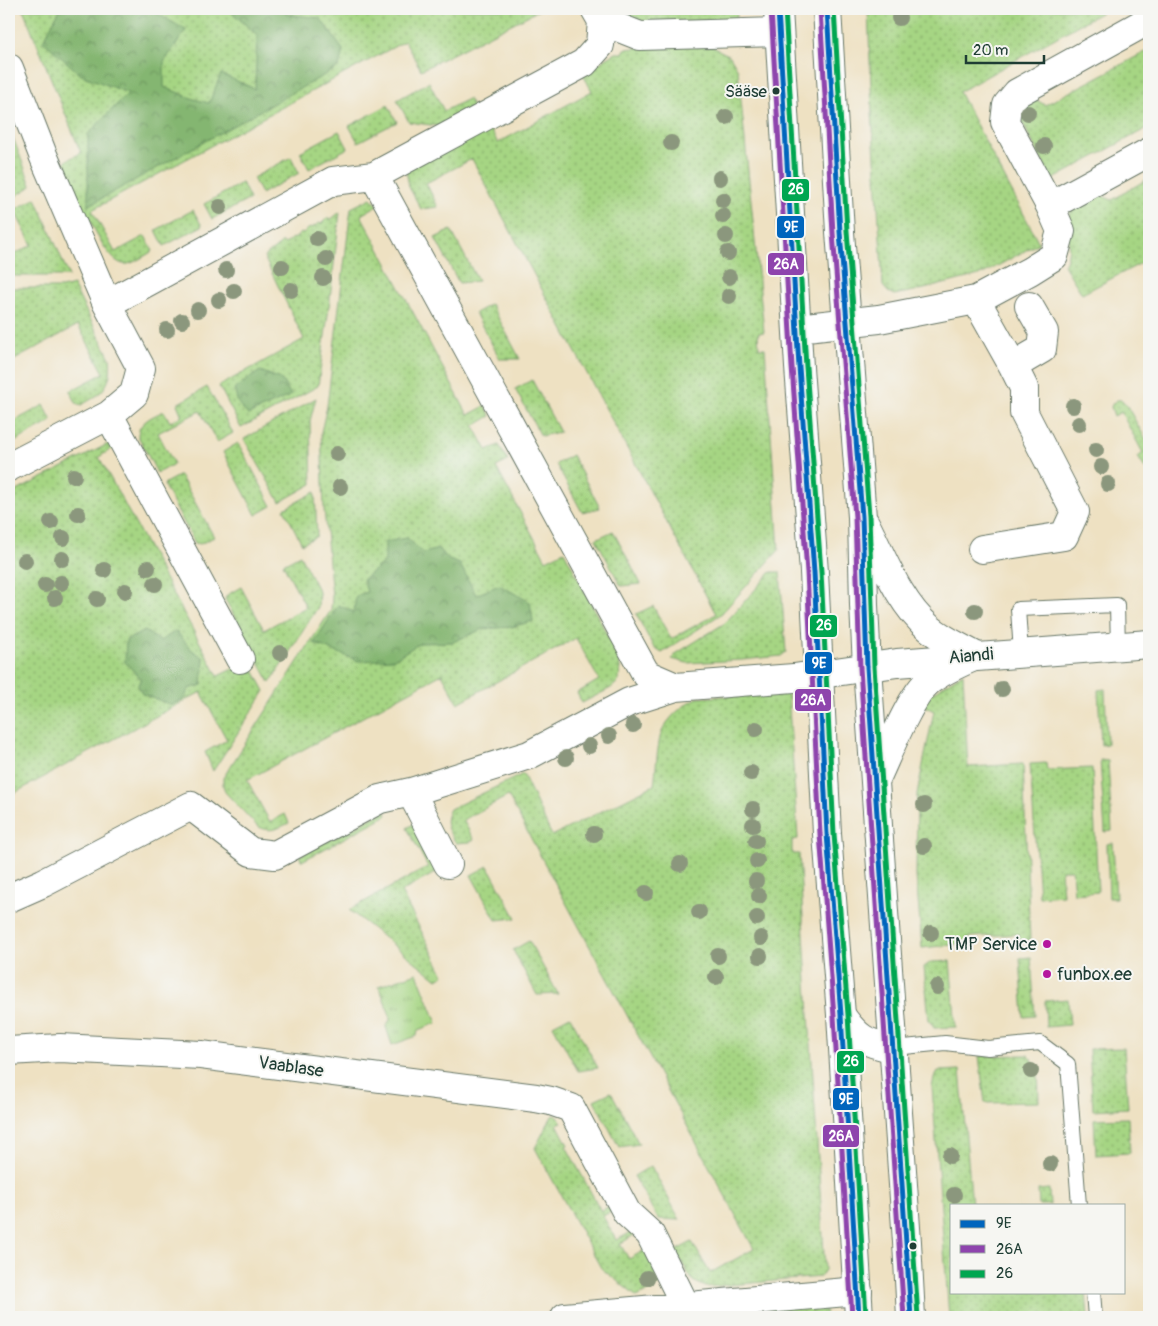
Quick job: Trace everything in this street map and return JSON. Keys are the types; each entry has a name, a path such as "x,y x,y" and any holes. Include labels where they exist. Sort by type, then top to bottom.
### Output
{"street":[{"path":"827,9 847,322 862,517 867,667 911,1317"},
{"path":"565,1317 858,1304 841,1015 827,834 806,676 814,572 778,20 640,36 598,15"},
{"path":"107,304 333,181 374,176 584,63 600,45 598,15"},
{"path":"797,328 879,319 976,300 1054,256 1060,231 1050,206 1005,122 1007,105 1017,93 1149,20"},
{"path":"9,68 42,155 107,304 141,368 134,394 108,415 9,467"},
{"path":"1050,206 1149,152"},
{"path":"374,176 646,674 676,687"},
{"path":"976,300 1024,388 1024,413 1075,512 1064,536 982,548"},
{"path":"1013,366 1042,349 1044,332 1029,306"},
{"path":"108,415 240,659"},
{"path":"862,517 904,599 916,616 945,640 976,656"},
{"name":"Aiandi","path":"676,687 806,676 897,663 976,656 1118,648 1149,644"},
{"path":"875,781 909,710 928,682 951,667 976,656"},
{"path":"9,898 44,883 191,806 251,852 276,855 380,799 411,792 529,755 629,702 676,687"},
{"path":"411,792 448,864"},
{"path":"841,1015 860,1038 875,1046 894,1048"},
{"name":"Vaablase","path":"9,1051 60,1048 201,1055 536,1098 571,1108 627,1213 650,1234 689,1312"}],"lane":[{"path":"1021,653 1018,609 1116,605 1118,648"},
{"path":"894,1048 945,1043 988,1048 1040,1043 1068,1064 1079,1204"},
{"path":"1093,1294 1095,1317"}],"green space":[{"path":"23,9 541,9 421,70 405,41 92,210 115,252 145,236 153,251 138,260 128,264 121,264 115,260 103,245 87,214 82,216 62,168 67,160 81,153"},
{"path":"60,9 149,9 186,30 164,62 164,87 209,103 221,74 255,89 257,35 228,9 283,9 286,14 320,18 343,50 339,67 88,206 88,134 128,93 81,75 43,41"},
{"path":"622,9 738,9 736,20 630,24"},
{"path":"868,9 1107,9 959,92 1039,243 983,274 894,295 883,286 872,112"},
{"path":"683,43 713,47 730,56 738,70 764,332 758,333 759,348 765,348 779,550 721,614 662,653 654,648 636,614 653,606 671,639 716,614 472,159 426,183 438,207 421,209 409,187 406,170 488,125 498,143 592,91 582,73 616,53 623,53 625,49"},
{"path":"1149,50 1149,127 1052,180 1018,114 1028,95 1045,105"},
{"path":"429,82 444,111 468,99 477,113 452,128 409,122 397,100"},
{"path":"388,105 397,122 358,142 349,126"},
{"path":"9,127 31,185 16,196 9,182"},
{"path":"339,131 348,148 309,169 300,152"},
{"path":"291,157 299,173 261,194 253,178"},
{"path":"1149,178 1149,259 1082,294 1064,265 1069,244 1068,224 1071,211 1091,191 1112,200"},
{"path":"242,183 250,199 212,219 204,204"},
{"path":"36,198 69,276 9,276 9,257 32,245 14,210"},
{"path":"371,198 378,205 361,215 468,415 485,406 491,416 474,426 487,450 499,445 508,461 496,467 546,560 564,551 618,656 620,667 619,681 611,688 582,703 577,693 599,680 576,638 458,703 442,674 247,780 270,822 285,814 289,823 270,830 257,826 225,792 223,778 331,610 332,596 324,509 321,432 327,406 351,208"},
{"path":"193,210 202,226 164,246 156,230"},
{"path":"340,212 318,386 241,428 219,386 304,339 264,257 283,242 285,244 301,233 303,234 310,227 321,224 328,217 330,220"},
{"path":"451,230 478,281 459,283 435,238"},
{"path":"73,285 110,358 111,367 105,387 95,397 81,405 77,404 70,391 104,373 78,325 9,363 9,288 62,288"},
{"path":"491,304 520,359 500,359 475,313"},
{"path":"260,371 281,379 291,395 248,415 238,403 234,389"},
{"path":"532,380 560,432 541,436 515,389"},
{"path":"207,387 233,433 217,442 200,411 158,433 174,464 157,473 138,436 143,423 164,411 170,422 182,416 177,404"},
{"path":"316,398 310,421 312,484 280,502 244,439"},
{"path":"1117,400 1122,400 1127,406 1149,445 1149,471 1138,457 1143,453 1121,412 1114,416 1111,407"},
{"path":"44,405 52,421 9,445 9,424"},
{"path":"110,443 118,445 99,457 218,676 249,661 265,691 213,771 205,752 227,740 201,692 9,796 9,495"},
{"path":"238,443 272,506 256,515 223,452"},
{"path":"572,455 600,508 582,512 556,464"},
{"path":"180,475 214,537 200,544 195,543 164,486 165,483"},
{"path":"315,492 317,536 302,544 284,509"},
{"path":"613,531 641,584 621,586 596,539"},
{"path":"407,538 423,553 439,549 449,560 460,564 476,595 499,585 530,602 533,621 512,627 483,629 453,642 420,643 394,659 358,661 314,643 338,605 354,612 356,596 367,592 363,579 385,561 385,542"},
{"path":"300,555 319,592 318,607 270,683 225,599 227,595 241,587 264,630 306,607 283,564"},
{"path":"771,572 780,572 786,652 781,656 742,660 687,663 672,659 677,653 725,623"},
{"path":"145,631 160,641 176,631 192,650 204,658 202,685 189,689 184,699 172,705 142,694 138,685 141,679 125,662 126,640"},
{"path":"963,673 968,767 1023,764 1030,940 1020,941 1019,934 969,937 969,943 922,948 916,876 917,794 934,711 922,705 929,695"},
{"path":"1105,689 1107,744 1101,745 1098,690"},
{"path":"788,692 798,839 792,840 792,854 799,854 825,1270 820,1277 706,1287 693,1281 675,1251 692,1242 710,1273 754,1249 508,796 463,820 474,840 470,842 456,843 447,827 446,819 450,809 523,774 552,836 654,785 661,734 671,717 692,701 697,698"},
{"path":"1100,760 1108,761 1112,831 1105,832"},
{"path":"1046,763 1047,770 1092,768 1098,892 1074,894 1072,870 1061,870 1063,895 1039,897 1030,764"},
{"path":"385,811 387,815 301,860 299,856"},
{"path":"417,822 439,862 435,873 401,892 444,975 437,979 349,910 428,867 407,828"},
{"path":"1113,843 1116,898 1109,898 1107,844"},
{"path":"488,866 516,918 496,920 471,875"},
{"path":"529,941 558,994 537,995 513,950"},
{"path":"1031,957 1035,1016 1024,1017 1020,958"},
{"path":"950,961 956,1027 934,1028 929,1020 924,967 931,962"},
{"path":"417,973 437,1023 418,1030 417,1036 392,1045 386,1027 391,1018 379,986"},
{"path":"1068,999 1070,1025 1046,1027 1045,1001"},
{"path":"570,1016 598,1068 578,1071 553,1025"},
{"path":"1124,1048 1128,1108 1093,1110 1089,1049"},
{"path":"1028,1055 1037,1071 1039,1102 985,1103 979,1056"},
{"path":"960,1070 972,1204 950,1204 950,1294 1086,1294 1088,1317 949,1317 932,1087 938,1071"},
{"path":"611,1092 639,1144 619,1147 594,1100"},
{"path":"555,1115 562,1122 557,1124 568,1145 566,1146 601,1211 609,1206 612,1211 603,1216 616,1240 630,1233 634,1235 620,1244 629,1259 648,1248 664,1282 637,1297 601,1268 535,1148 552,1116"},
{"path":"1128,1118 1130,1153 1096,1155 1094,1119"},
{"path":"651,1166 680,1220 658,1219 634,1176"},
{"path":"1049,1189 1050,1204 1039,1204 1038,1190"},
{"path":"806,1305 825,1309 826,1317 741,1317 736,1313"}],"transit line":[{"name":"26A","path":"771,9 792,367 807,572 820,834 834,1016 852,1317"},
{"name":"9E","path":"778,9 799,367 814,572 827,834 841,1015 859,1317"},
{"name":"26","path":"785,9 806,367 821,572 834,834 848,1015 866,1317"},
{"name":"26A","path":"820,9 833,233 855,517 860,668 904,1317"},
{"name":"9E","path":"827,9 840,232 862,517 867,667 911,1317"},
{"name":"26","path":"834,9 847,231 869,516 874,667 918,1317"}],"place":[{"name":"Sääse","path":"776,91"},
{"name":"TMP Service","path":"1047,944"},
{"name":"funbox.ee","path":"1047,974"}]}
